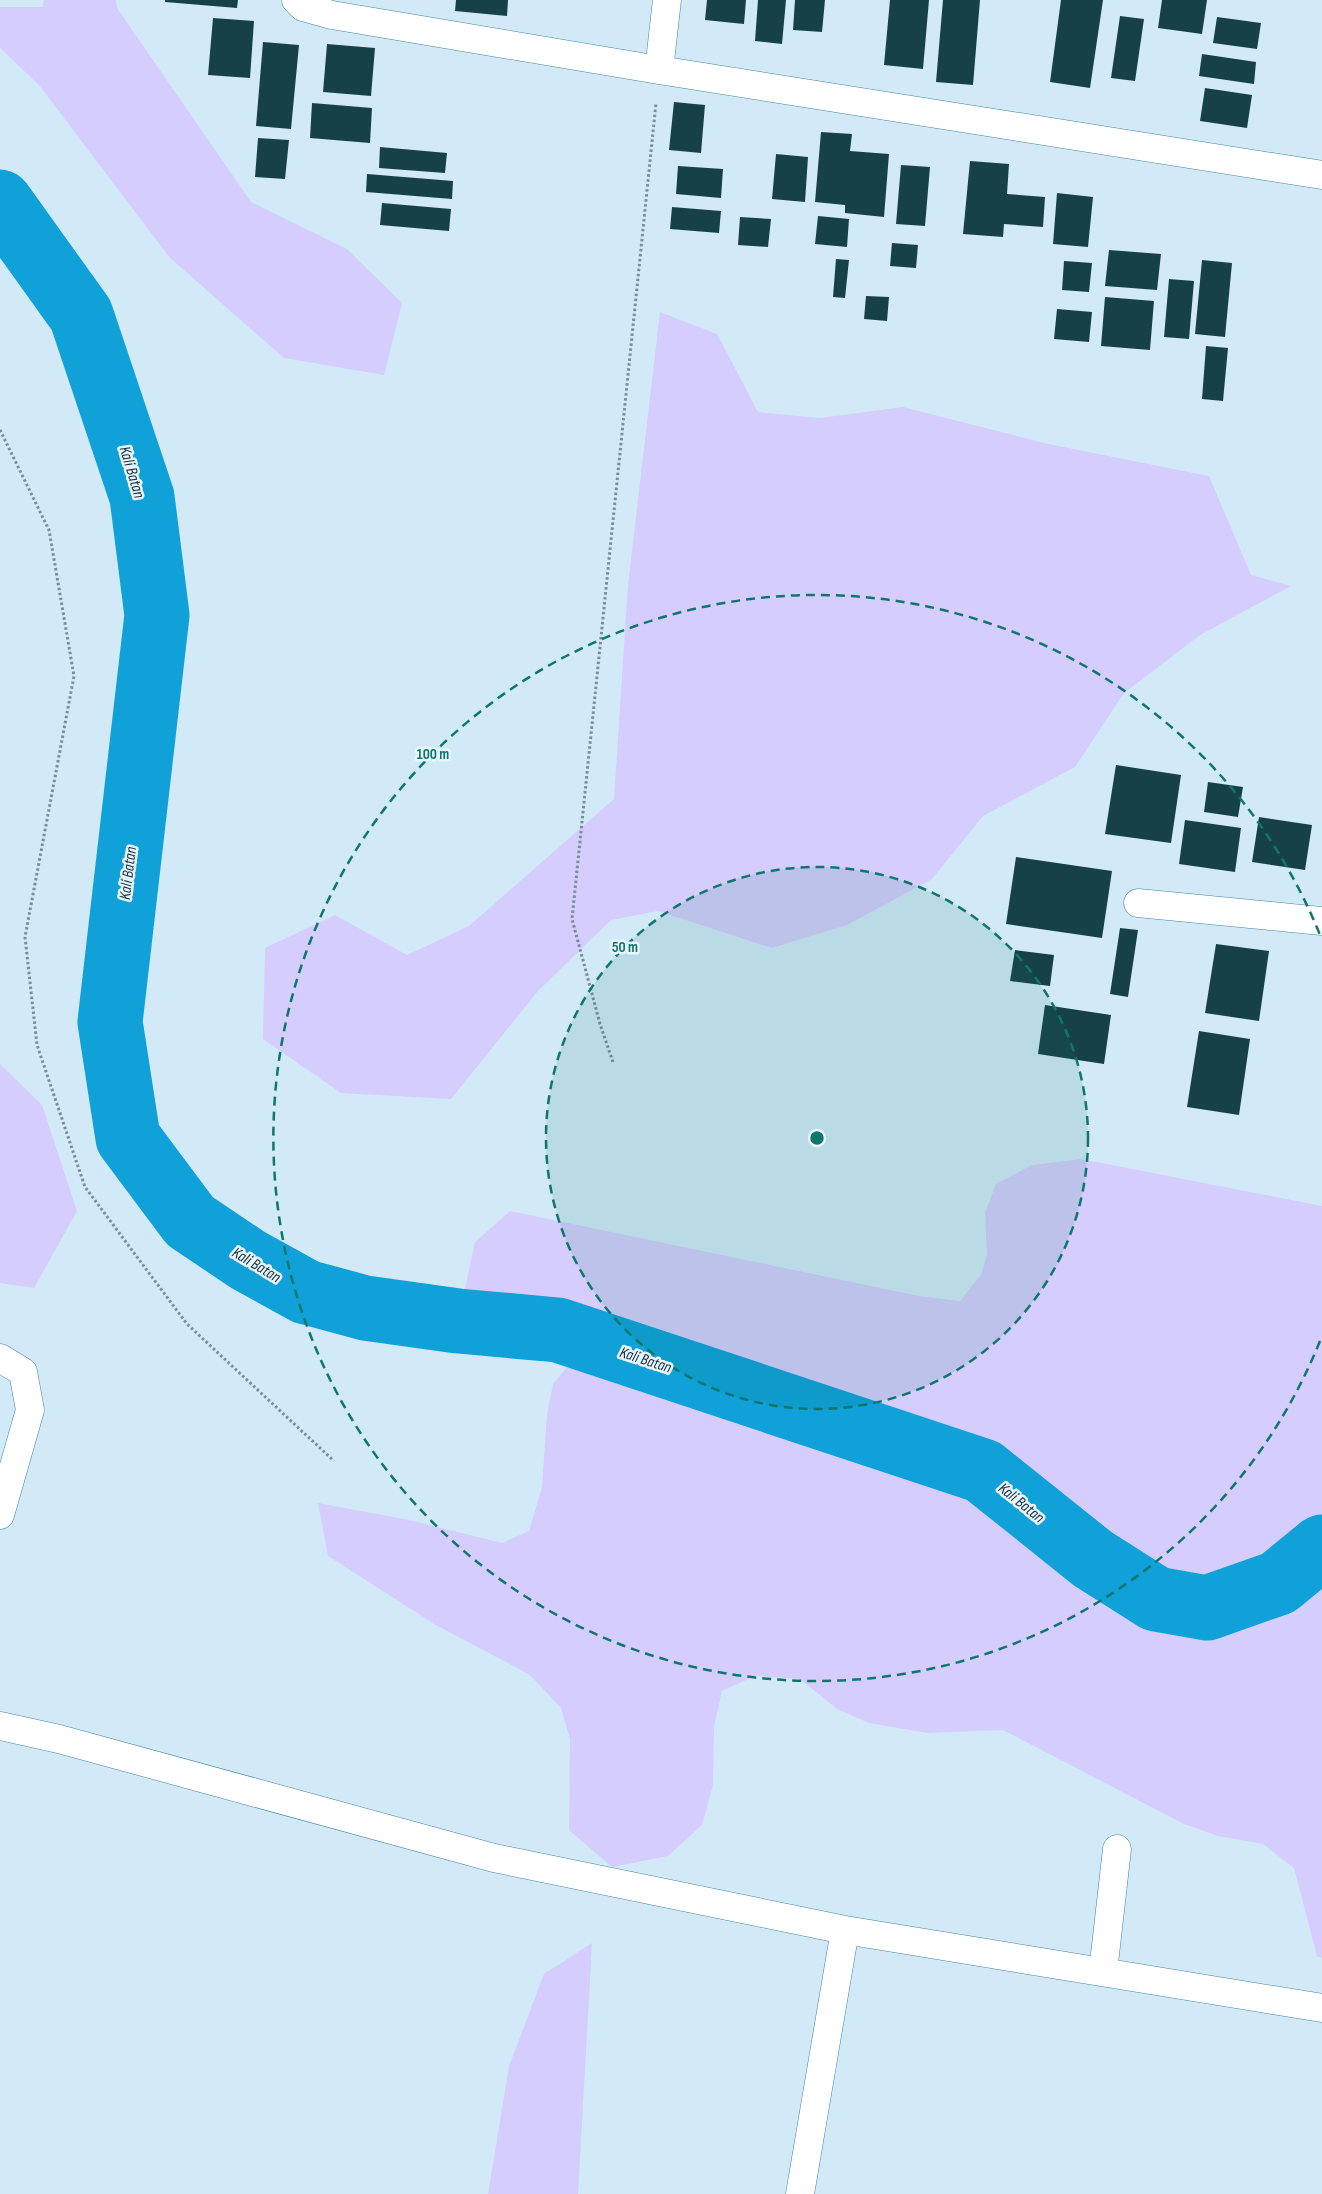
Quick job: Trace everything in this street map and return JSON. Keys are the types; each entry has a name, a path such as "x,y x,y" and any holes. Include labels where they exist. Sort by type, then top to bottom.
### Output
{"street":[{"path":"296,0 303,6 332,15 659,70 1322,175"},
{"path":"659,70 667,0"},
{"path":"1138,903 1322,921"},
{"path":"0,1358 23,1372 30,1410 0,1515"},
{"path":"0,1726 59,1739 494,1858 845,1930 1322,2008"},
{"path":"1103,1972 1117,1849"},
{"path":"800,2194 845,1930"}],"path":[{"path":"613,1062 600,1024 572,919 659,70"},
{"path":"0,430 49,530 74,676 24,937 37,1045 86,1188 187,1324 334,1461"}],"shaded area":[{"path":"44,0 116,0 117,8 251,202 347,249 402,303 384,375 284,358 170,258 39,85 0,48 0,7 43,7"},
{"path":"660,312 717,334 758,412 820,418 903,407 1044,443 1209,476 1251,575 1291,586 1200,635 1124,693 1075,767 983,816 932,879 847,925 772,948 658,911 611,920 538,991 451,1099 341,1093 263,1039 265,948 335,915 407,955 469,926 614,799 628,585"},
{"path":"0,1064 42,1105 77,1211 34,1288 0,1283"},
{"path":"1081,1159 1322,1206 1322,1958 1317,1956 1294,1868 1263,1844 1218,1836 1184,1824 1003,1730 927,1733 869,1723 837,1709 800,1679 755,1676 722,1691 714,1727 713,1785 702,1825 668,1856 612,1867 569,1830 570,1739 561,1708 530,1675 436,1625 328,1556 318,1503 409,1520 502,1543 529,1531 542,1487 547,1415 553,1384 590,1340 558,1330 458,1321 475,1242 510,1211 919,1296 960,1301 981,1275 987,1255 985,1213 996,1184 1032,1165"},
{"path":"592,1943 578,2194 488,2194 509,2066 544,1974"}],"building":[{"path":"165,0 238,0 237,8 165,2"},
{"path":"456,0 508,0 507,16 455,11"},
{"path":"707,0 746,0 744,24 705,20"},
{"path":"758,0 786,0 782,44 755,41"},
{"path":"795,0 825,0 822,32 793,30"},
{"path":"890,0 929,0 923,69 884,65"},
{"path":"943,0 980,0 973,85 936,82"},
{"path":"1061,0 1103,0 1090,88 1050,82"},
{"path":"1162,0 1207,0 1202,34 1158,28"},
{"path":"1120,16 1144,19 1135,81 1111,78"},
{"path":"1217,17 1261,23 1257,49 1213,43"},
{"path":"213,18 254,21 250,78 208,75"},
{"path":"263,42 299,45 291,129 256,126"},
{"path":"327,44 375,48 371,96 323,92"},
{"path":"1202,54 1256,62 1254,84 1199,76"},
{"path":"1205,88 1252,95 1247,128 1200,121"},
{"path":"674,102 705,105 701,153 669,150"},
{"path":"312,103 372,108 370,143 310,138"},
{"path":"821,132 852,134 850,151 889,154 884,217 845,213 845,205 815,202"},
{"path":"258,138 289,140 285,179 255,177"},
{"path":"380,147 447,153 445,173 379,168"},
{"path":"776,154 808,157 805,202 772,199"},
{"path":"970,161 1009,164 1007,194 1045,197 1043,227 1004,224 1003,237 963,234"},
{"path":"901,165 930,167 925,226 896,224"},
{"path":"678,166 723,169 721,198 676,194"},
{"path":"367,174 453,181 452,199 366,192"},
{"path":"1057,193 1093,197 1088,247 1053,244"},
{"path":"382,203 451,209 449,231 380,225"},
{"path":"672,207 721,211 719,233 670,229"},
{"path":"818,216 849,219 847,247 815,244"},
{"path":"740,217 771,219 768,247 738,245"},
{"path":"892,243 918,245 916,268 890,266"},
{"path":"1109,250 1161,254 1157,290 1105,286"},
{"path":"836,259 849,260 845,298 833,297"},
{"path":"1202,260 1232,263 1225,337 1195,334"},
{"path":"1064,261 1092,263 1089,292 1062,290"},
{"path":"1169,279 1194,281 1189,339 1164,337"},
{"path":"866,296 889,297 887,321 864,319"},
{"path":"1105,297 1154,301 1150,350 1101,346"},
{"path":"1057,309 1092,312 1089,342 1054,339"},
{"path":"1206,346 1228,348 1223,401 1202,399"},
{"path":"1116,765 1181,775 1171,843 1105,834"},
{"path":"1208,782 1243,787 1238,817 1204,812"},
{"path":"1259,817 1312,825 1305,870 1252,862"},
{"path":"1185,820 1241,828 1235,872 1179,864"},
{"path":"1016,857 1112,871 1102,938 1006,924"},
{"path":"1120,928 1138,930 1128,997 1110,994"},
{"path":"1216,944 1269,951 1259,1021 1205,1013"},
{"path":"1015,950 1054,955 1050,986 1010,981"},
{"path":"1045,1005 1111,1015 1104,1064 1038,1054"},
{"path":"1199,1031 1250,1039 1239,1115 1187,1107"}],"waterway":[{"name":"Kali Batan","path":"0,202 81,315 142,497 157,615 110,1022 128,1138 190,1221 248,1260 306,1292 365,1308 458,1321 558,1330 983,1471 1093,1559 1156,1599 1207,1608 1278,1583 1322,1547"}]}
